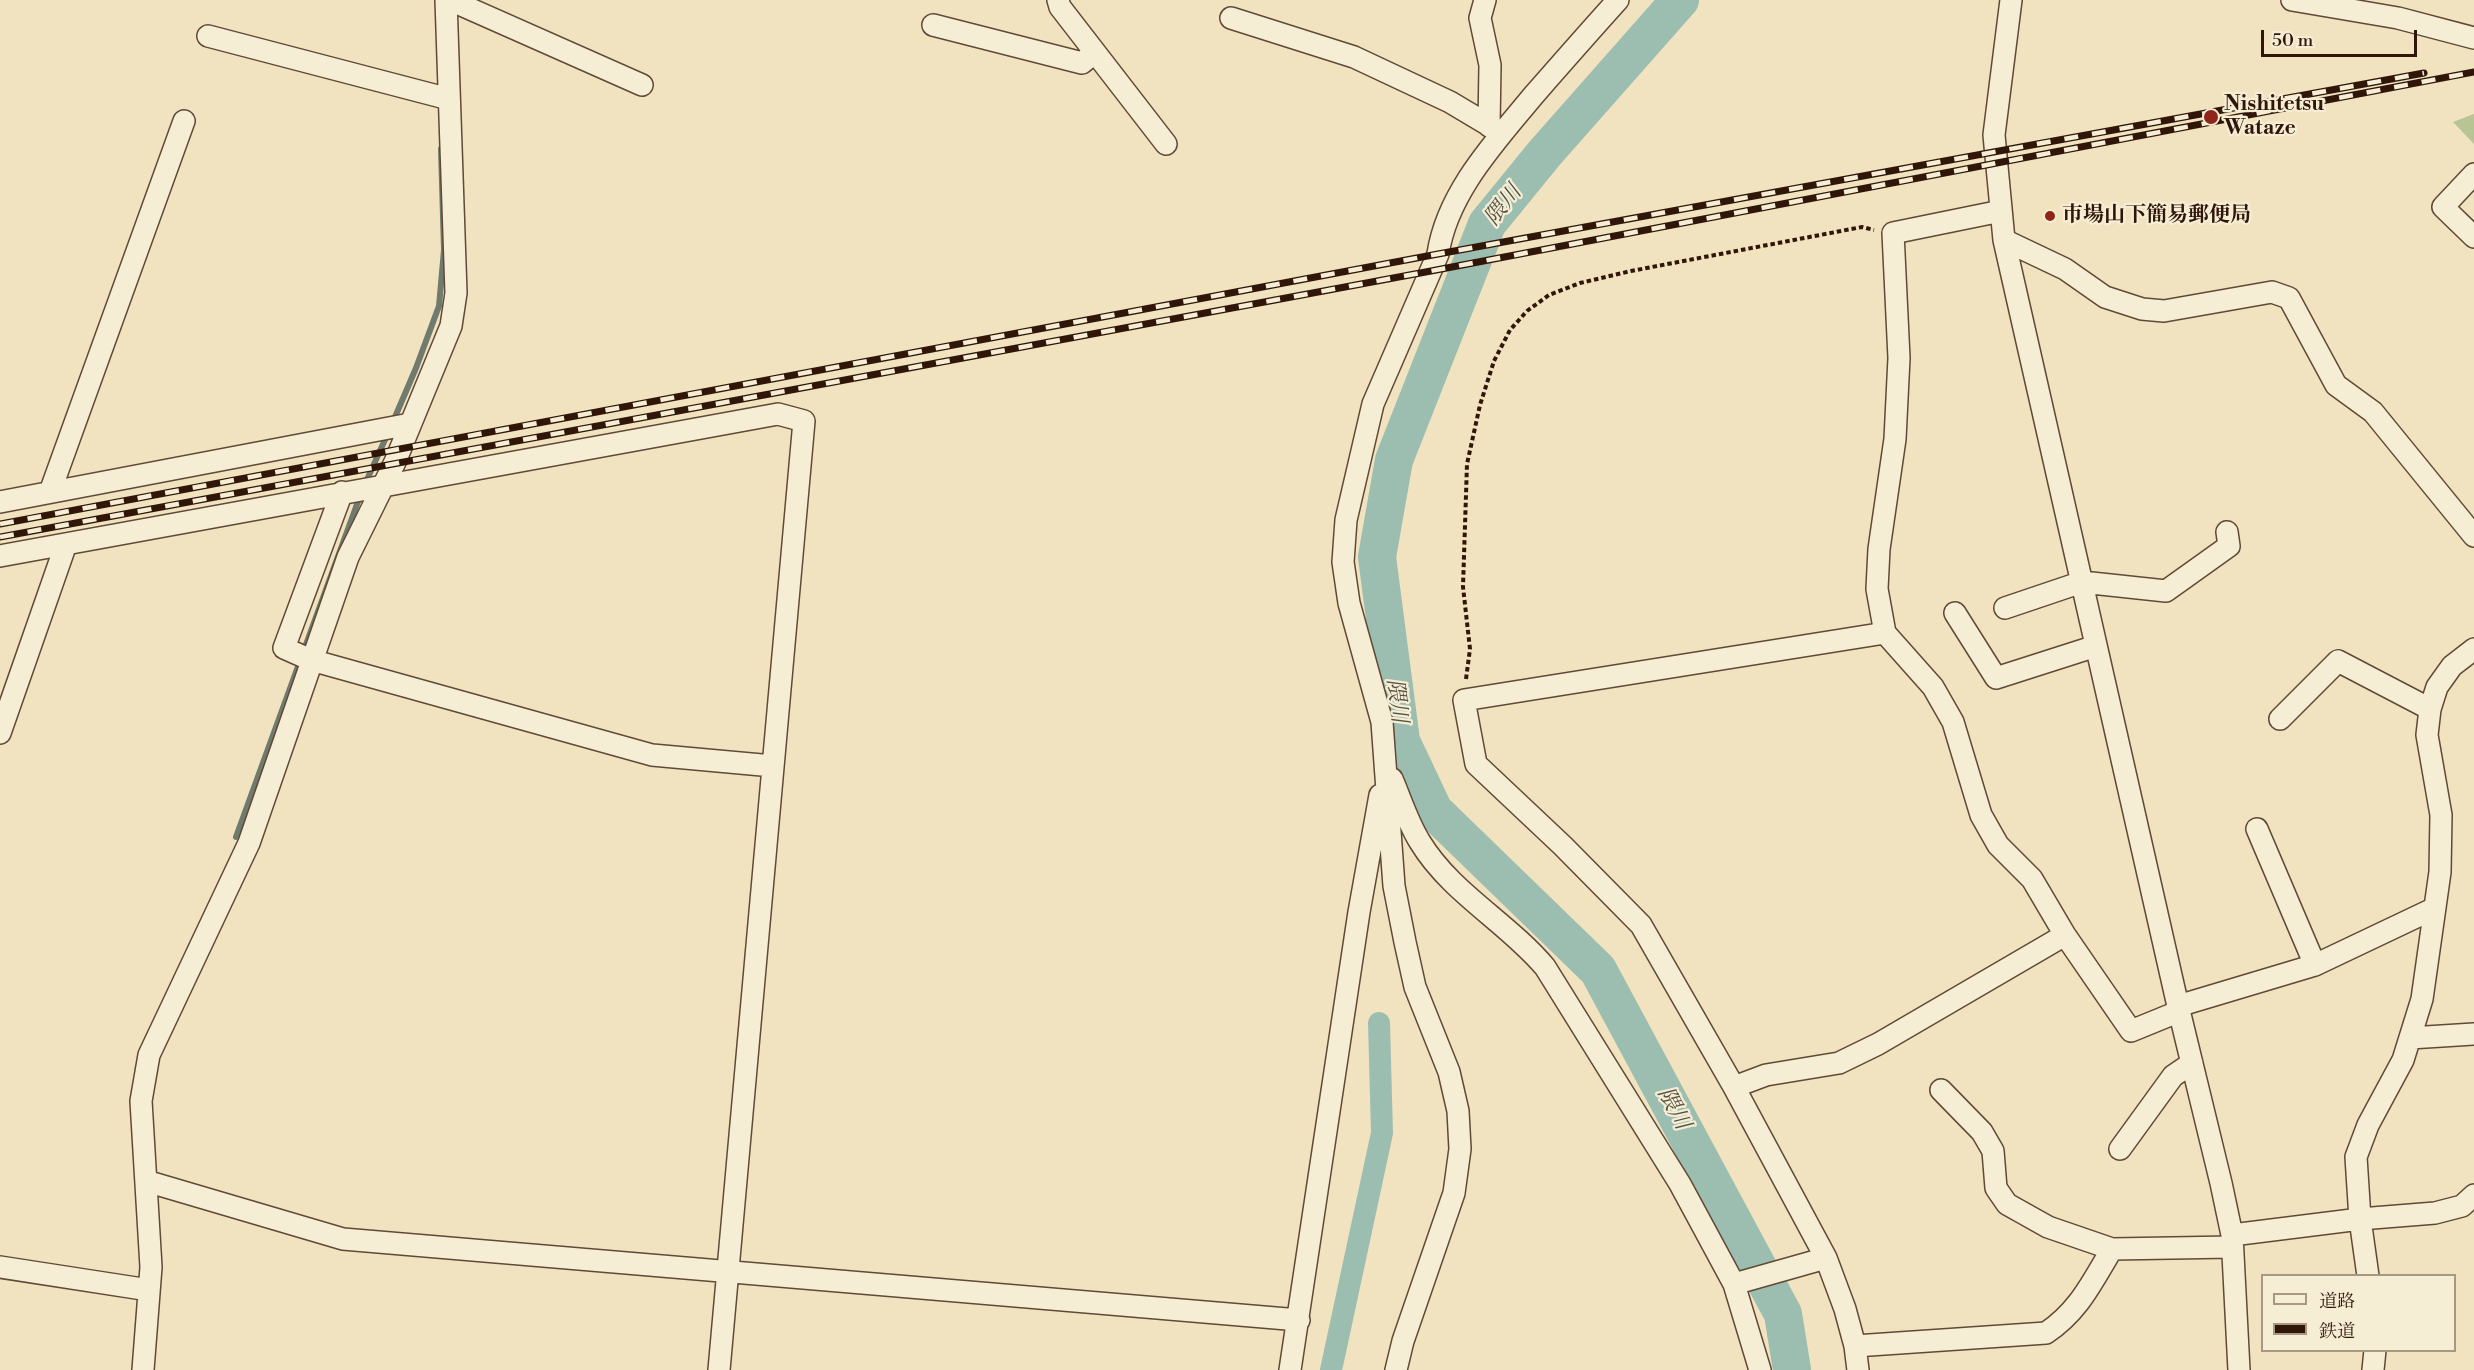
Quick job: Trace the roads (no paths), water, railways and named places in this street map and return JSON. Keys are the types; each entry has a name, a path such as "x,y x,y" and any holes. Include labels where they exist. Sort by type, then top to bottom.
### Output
{"street":[{"path":"143,1370 151,1267 141,1101 149,1055 249,843 348,557 395,462 451,326 456,293 448,0 642,85"},
{"path":"1058,0 1060,7 1166,144"},
{"path":"1485,0 1480,18 1490,65 1496,130"},
{"path":"1396,1370 1402,1341 1454,1193 1460,1149 1458,1111 1449,1072 1415,987 1394,886 1382,722 1348,603 1343,562 1346,520 1373,404 1438,254 1444,227 1467,181 1496,130 1618,0"},
{"path":"2011,0 1994,135 2004,240 2232,1241 2242,1366"},
{"path":"2292,0 2398,18 2474,38"},
{"path":"1232,18 1354,57 1450,102 1496,130"},
{"path":"933,25 1082,63 1095,52"},
{"path":"208,36 449,99"},
{"path":"50,492 184,121"},
{"path":"2474,174 2443,207 2474,237"},
{"path":"2001,211 1893,233 1898,370 1895,438 1879,549 1877,588 1885,633 1933,687 1953,722 1981,815 1998,845 2032,879 2065,935 2131,1031 2179,1009 2315,965 2435,908"},
{"path":"2004,240 2065,269 2105,297 2142,309 2164,311 2272,292 2289,298 2336,385 2373,412 2474,536"},
{"path":"0,556 778,414 804,422 719,1370"},
{"path":"0,502 410,424"},
{"path":"342,492 284,648 311,660 652,755 773,766"},
{"path":"2005,608 2082,582 2166,591 2229,546 2227,532"},
{"path":"0,733 66,544"},
{"path":"1955,613 1996,678 2096,646"},
{"path":"1858,1370 1855,1346 1845,1309 1826,1258 1734,1087 1641,925 1563,846 1476,764 1464,700 1885,633"},
{"path":"2368,1274 2360,1219 2356,1157 2368,1125 2403,1060 2422,999 2440,872 2441,815 2427,735 2430,709 2437,687 2452,666 2474,649"},
{"path":"2280,719 2338,661 2430,709"},
{"path":"1385,765 1420,842 1438,865 1470,898 1525,944 1545,967 1742,1282 1760,1370"},
{"path":"1290,1370 1359,912 1385,765"},
{"path":"2257,829 2315,965"},
{"path":"1734,1087 1766,1075 1839,1063 1869,1049 2065,935"},
{"path":"2410,1038 2474,1034"},
{"path":"2120,1149 2173,1076 2192,1063"},
{"path":"1941,1090 1982,1132 1993,1151 1996,1188 2007,1204 2048,1227 2112,1249 2232,1241 2360,1219 2435,1214 2462,1206 2474,1195"},
{"path":"146,1181 343,1239 1299,1320"},
{"path":"1855,1346 2046,1333 2064,1321 2076,1308 2112,1249"},
{"path":"1742,1282 1826,1258"},
{"path":"0,1267 149,1290"},
{"path":"2373,1370 2375,1352"}],"waterway":[{"name":"隈川","path":"1680,0 1544,154 1487,224 1394,460 1377,557 1401,741 1434,811 1598,970 1783,1314 1792,1370"},
{"path":"392,424 439,306 444,250 441,149"},
{"path":"365,484 388,433"},
{"path":"236,837 360,496"},
{"path":"1331,1370 1382,1133 1379,1023"}],"railway":[{"path":"0,537 1431,271 2474,72"},
{"path":"0,524 1438,254 2424,73"}],"place":[{"name":"Nishitetsu Wataze","path":"2211,117"},
{"name":"市場山下簡易郵便局","path":"2050,216"}]}
